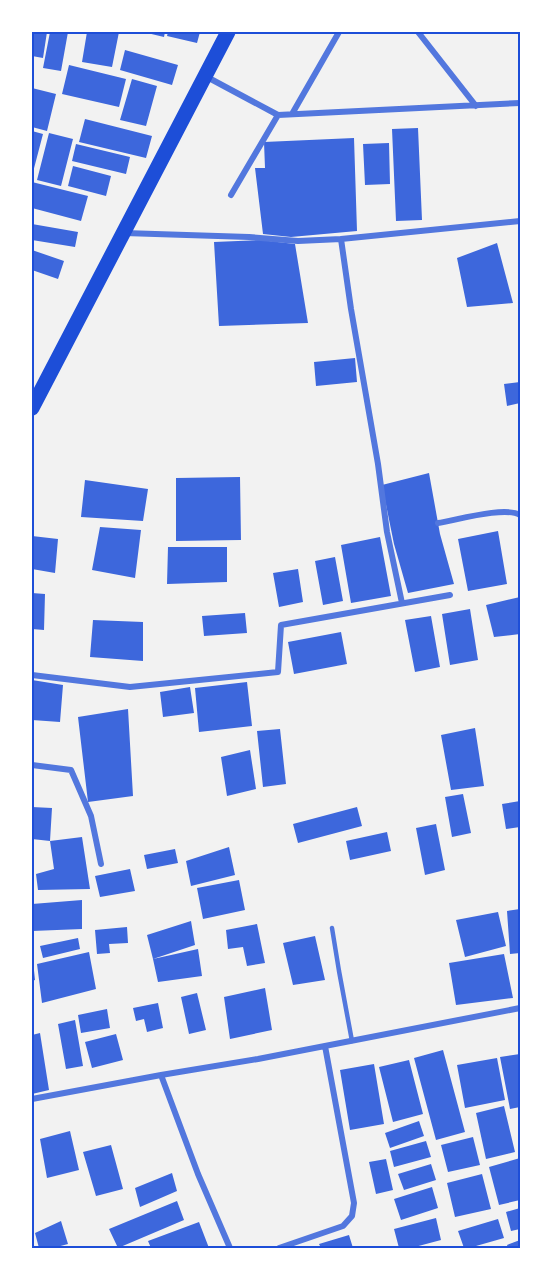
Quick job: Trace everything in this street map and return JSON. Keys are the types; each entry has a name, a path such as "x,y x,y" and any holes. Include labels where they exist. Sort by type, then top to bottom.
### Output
{"main road":[{"path":"32,408 36,388 124,233 228,32"}],"street":[{"path":"292,114 339,32"},
{"path":"418,32 476,106"},
{"path":"206,76 278,115 520,103"},
{"path":"231,195 278,115"},
{"path":"124,233 249,237 298,242 520,221"},
{"path":"341,239 402,603"},
{"path":"438,523 493,513 515,512 520,515"},
{"path":"32,675 130,687 278,672 281,625 450,595"},
{"path":"32,765 71,770 91,816 101,864"},
{"path":"32,1099 258,1059 520,1008"},
{"path":"279,1248 343,1226 352,1216 354,1203 325,1046"},
{"path":"161,1075 198,1173 230,1248"}],"lane":[{"path":"332,928 352,1041"}],"building":[{"path":"32,32 47,32 43,58 32,56"},
{"path":"50,32 68,32 61,71 43,68"},
{"path":"87,32 119,32 112,67 82,62"},
{"path":"143,32 165,32 164,37"},
{"path":"168,32 200,32 197,43 167,36"},
{"path":"125,50 178,65 172,85 120,70"},
{"path":"69,65 126,79 119,107 62,94"},
{"path":"132,79 157,86 146,126 120,120"},
{"path":"32,88 56,94 47,131 32,127"},
{"path":"85,119 152,136 146,158 79,142"},
{"path":"418,128 422,220 396,221 392,129"},
{"path":"32,131 43,134 32,176"},
{"path":"49,133 73,139 61,186 37,180"},
{"path":"354,138 357,231 291,237 263,234 255,168 265,168 264,142"},
{"path":"389,143 390,184 365,185 363,144"},
{"path":"76,144 130,157 126,174 72,161"},
{"path":"73,166 111,176 106,196 68,186"},
{"path":"32,182 88,196 81,221 32,208"},
{"path":"32,224 78,232 75,247 32,240"},
{"path":"260,240 295,244 308,323 219,326 214,242"},
{"path":"497,243 513,303 467,307 457,258"},
{"path":"32,250 64,261 58,279 32,270"},
{"path":"355,358 357,382 316,386 314,362"},
{"path":"520,382 520,403 507,406 504,384"},
{"path":"429,473 440,534 454,584 408,593 394,544 382,485"},
{"path":"240,477 241,540 176,541 176,478"},
{"path":"85,480 148,489 143,521 81,517"},
{"path":"100,527 141,530 135,578 92,570"},
{"path":"498,531 507,584 468,591 458,539"},
{"path":"32,536 58,539 55,573 32,569"},
{"path":"380,537 391,596 351,603 341,545"},
{"path":"168,547 227,547 227,582 167,584"},
{"path":"335,557 343,601 323,605 315,561"},
{"path":"298,569 303,602 279,607 273,573"},
{"path":"32,593 45,594 44,630 32,629"},
{"path":"520,597 520,634 494,637 486,605"},
{"path":"470,609 478,660 450,665 442,614"},
{"path":"245,613 247,633 204,636 202,616"},
{"path":"431,616 440,667 415,672 405,620"},
{"path":"93,620 143,622 143,661 90,657"},
{"path":"341,632 347,664 294,674 288,642"},
{"path":"32,680 63,685 60,722 32,720"},
{"path":"247,682 252,726 199,732 195,688"},
{"path":"190,687 194,713 163,717 160,692"},
{"path":"128,709 133,796 88,802 78,717"},
{"path":"475,728 484,786 451,790 441,735"},
{"path":"280,729 286,784 263,787 257,731"},
{"path":"250,750 256,789 227,796 221,757"},
{"path":"463,794 471,833 452,837 445,797"},
{"path":"520,801 520,827 506,829 502,804"},
{"path":"32,807 52,808 50,841 32,839"},
{"path":"357,807 362,826 298,843 293,824"},
{"path":"436,824 445,870 425,875 416,828"},
{"path":"387,832 391,851 350,860 346,841"},
{"path":"82,837 90,889 38,890 36,874 54,869 50,841"},
{"path":"229,847 235,875 191,886 186,861"},
{"path":"175,849 178,863 147,869 144,855"},
{"path":"130,869 135,891 100,897 95,876"},
{"path":"239,880 245,910 203,919 197,888"},
{"path":"82,900 82,929 32,931 32,904"},
{"path":"520,909 520,953 510,954 507,911"},
{"path":"498,912 506,946 465,957 456,920"},
{"path":"191,921 195,945 153,959 147,935"},
{"path":"257,924 265,963 247,966 243,947 228,949 226,930"},
{"path":"127,927 128,943 109,944 110,953 97,954 95,930"},
{"path":"315,936 325,980 293,985 283,943"},
{"path":"78,938 80,949 43,958 40,946"},
{"path":"198,949 202,976 158,982 153,959"},
{"path":"89,952 96,989 42,1003 37,964"},
{"path":"504,954 513,998 456,1005 449,963"},
{"path":"32,961 35,980 32,981"},
{"path":"265,988 272,1030 230,1039 224,997"},
{"path":"197,993 206,1030 189,1034 181,997"},
{"path":"158,1003 163,1028 147,1032 144,1019 136,1021 133,1008"},
{"path":"107,1009 110,1028 81,1033 78,1015"},
{"path":"75,1020 83,1066 66,1069 58,1024"},
{"path":"40,1033 49,1090 32,1094 32,1035"},
{"path":"116,1034 123,1060 92,1068 85,1042"},
{"path":"443,1050 465,1132 436,1140 414,1058"},
{"path":"520,1054 520,1107 510,1109 500,1057"},
{"path":"497,1058 505,1100 465,1108 457,1065"},
{"path":"409,1060 423,1114 393,1122 379,1067"},
{"path":"374,1064 384,1124 350,1130 340,1070"},
{"path":"504,1106 515,1152 486,1159 476,1113"},
{"path":"419,1121 424,1136 390,1148 385,1133"},
{"path":"70,1131 79,1170 47,1178 40,1139"},
{"path":"473,1137 480,1165 448,1172 441,1145"},
{"path":"426,1141 431,1157 394,1167 390,1151"},
{"path":"111,1145 123,1189 96,1196 83,1152"},
{"path":"520,1158 520,1200 499,1205 489,1167"},
{"path":"386,1159 393,1190 376,1194 369,1162"},
{"path":"431,1164 436,1180 404,1190 398,1174"},
{"path":"172,1173 177,1191 140,1207 135,1188"},
{"path":"482,1174 491,1209 455,1217 447,1183"},
{"path":"432,1187 438,1208 401,1220 394,1199"},
{"path":"177,1201 184,1220 118,1248 109,1229"},
{"path":"520,1208 520,1229 511,1231 506,1212"},
{"path":"436,1218 441,1240 411,1248 399,1248 394,1229"},
{"path":"498,1219 504,1238 464,1248 458,1231"},
{"path":"61,1221 68,1244 53,1248 39,1248 35,1233"},
{"path":"199,1222 209,1248 151,1248 148,1241"},
{"path":"349,1235 353,1248 321,1248 319,1244"},
{"path":"520,1240 520,1248 508,1248 507,1245"}]}
